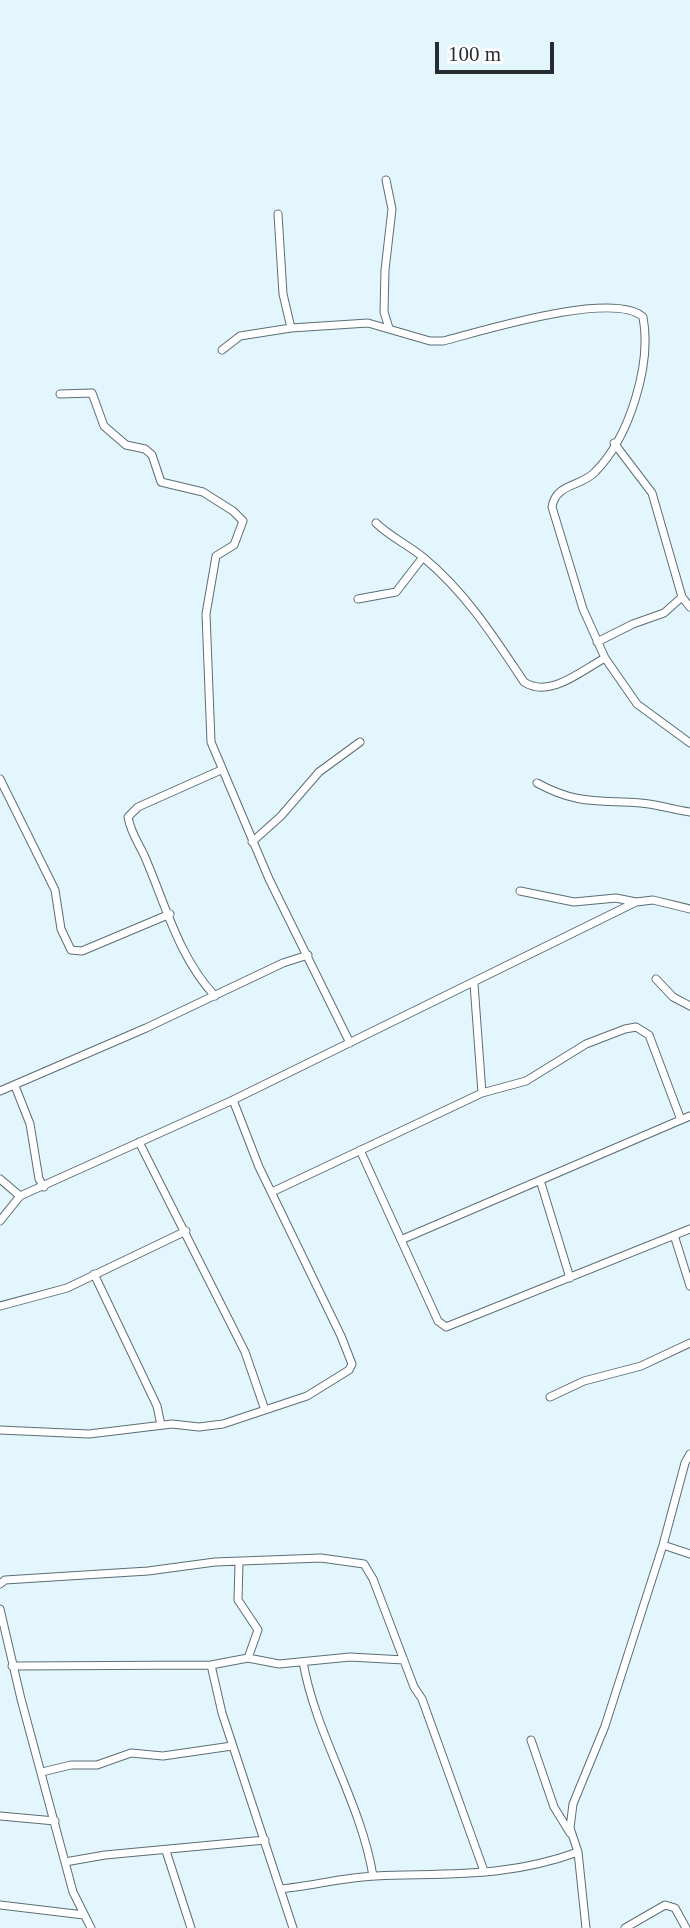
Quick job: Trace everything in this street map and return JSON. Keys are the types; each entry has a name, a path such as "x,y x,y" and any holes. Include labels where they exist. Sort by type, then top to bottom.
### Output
{"street":[{"path":"386,180 392,209 386,249 384,313 389,328"},
{"path":"278,214 282,294 291,328"},
{"path":"222,350 248,334 291,328 368,323 430,341 443,341 577,309 614,308 640,314 644,322 640,379 633,412 593,474 560,490 552,507 583,609 604,657 637,704 690,743"},
{"path":"368,323 384,313"},
{"path":"60,394 92,393 104,426 126,445 145,449 152,455 161,482 169,487 203,492 233,511 243,522 234,545 216,556 207,600 211,742 252,842 351,1042"},
{"path":"614,443 652,493 682,597 690,607"},
{"path":"376,523 387,534 423,557 460,592 487,625 524,681 532,687 544,689 557,684 604,657"},
{"path":"358,599 396,593 423,557"},
{"path":"597,642 633,624 664,613 682,597"},
{"path":"252,842 281,816 319,772 360,742"},
{"path":"215,996 188,960 170,914 134,839 128,817 138,807 221,769"},
{"path":"0,779 55,890 61,929 71,950 82,951 170,914"},
{"path":"537,783 566,796 607,804 641,803 690,812"},
{"path":"520,891 574,902 603,898 636,902 653,900 690,909"},
{"path":"0,1221 20,1196 233,1100 405,1013 474,984 636,902"},
{"path":"0,1091 283,963 308,955"},
{"path":"656,979 673,997 690,1006"},
{"path":"474,984 482,1093"},
{"path":"272,1192 482,1093 527,1081 586,1044 636,1027 649,1035 681,1119"},
{"path":"15,1086 30,1124 39,1179 44,1187"},
{"path":"0,1430 89,1434 161,1425 200,1427 223,1424 307,1396 349,1370 352,1364 272,1192 233,1100"},
{"path":"403,1239 690,1116"},
{"path":"139,1142 245,1352 265,1410"},
{"path":"360,1150 403,1239 438,1321 446,1326 690,1229"},
{"path":"0,1180 20,1196"},
{"path":"540,1180 570,1278"},
{"path":"0,1306 67,1288 186,1231"},
{"path":"674,1235 690,1286"},
{"path":"94,1274 157,1406 161,1425"},
{"path":"550,1398 584,1381 641,1366 690,1343"},
{"path":"571,1833 573,1804 606,1726 663,1545 685,1462 690,1454"},
{"path":"663,1545 690,1554"},
{"path":"0,1584 5,1580 74,1573 148,1571 215,1562 321,1558 364,1564 373,1579 429,1717 484,1871"},
{"path":"239,1563 238,1600 258,1630 248,1658"},
{"path":"0,1609 12,1666 73,1892 90,1928"},
{"path":"12,1666 211,1665 248,1658 270,1664 349,1657 404,1660"},
{"path":"303,1662 309,1690 366,1839 373,1876"},
{"path":"211,1665 232,1746 293,1928"},
{"path":"531,1740 560,1820 571,1833 578,1852 586,1928"},
{"path":"42,1772 71,1765 97,1765 131,1753 163,1756 232,1746"},
{"path":"0,1816 55,1821"},
{"path":"65,1862 106,1855 265,1840"},
{"path":"166,1851 191,1928"},
{"path":"280,1889 373,1876 462,1876 484,1871 516,1871 578,1852"},
{"path":"0,1905 84,1915"},
{"path":"625,1928 666,1905 675,1908 686,1928"}]}
